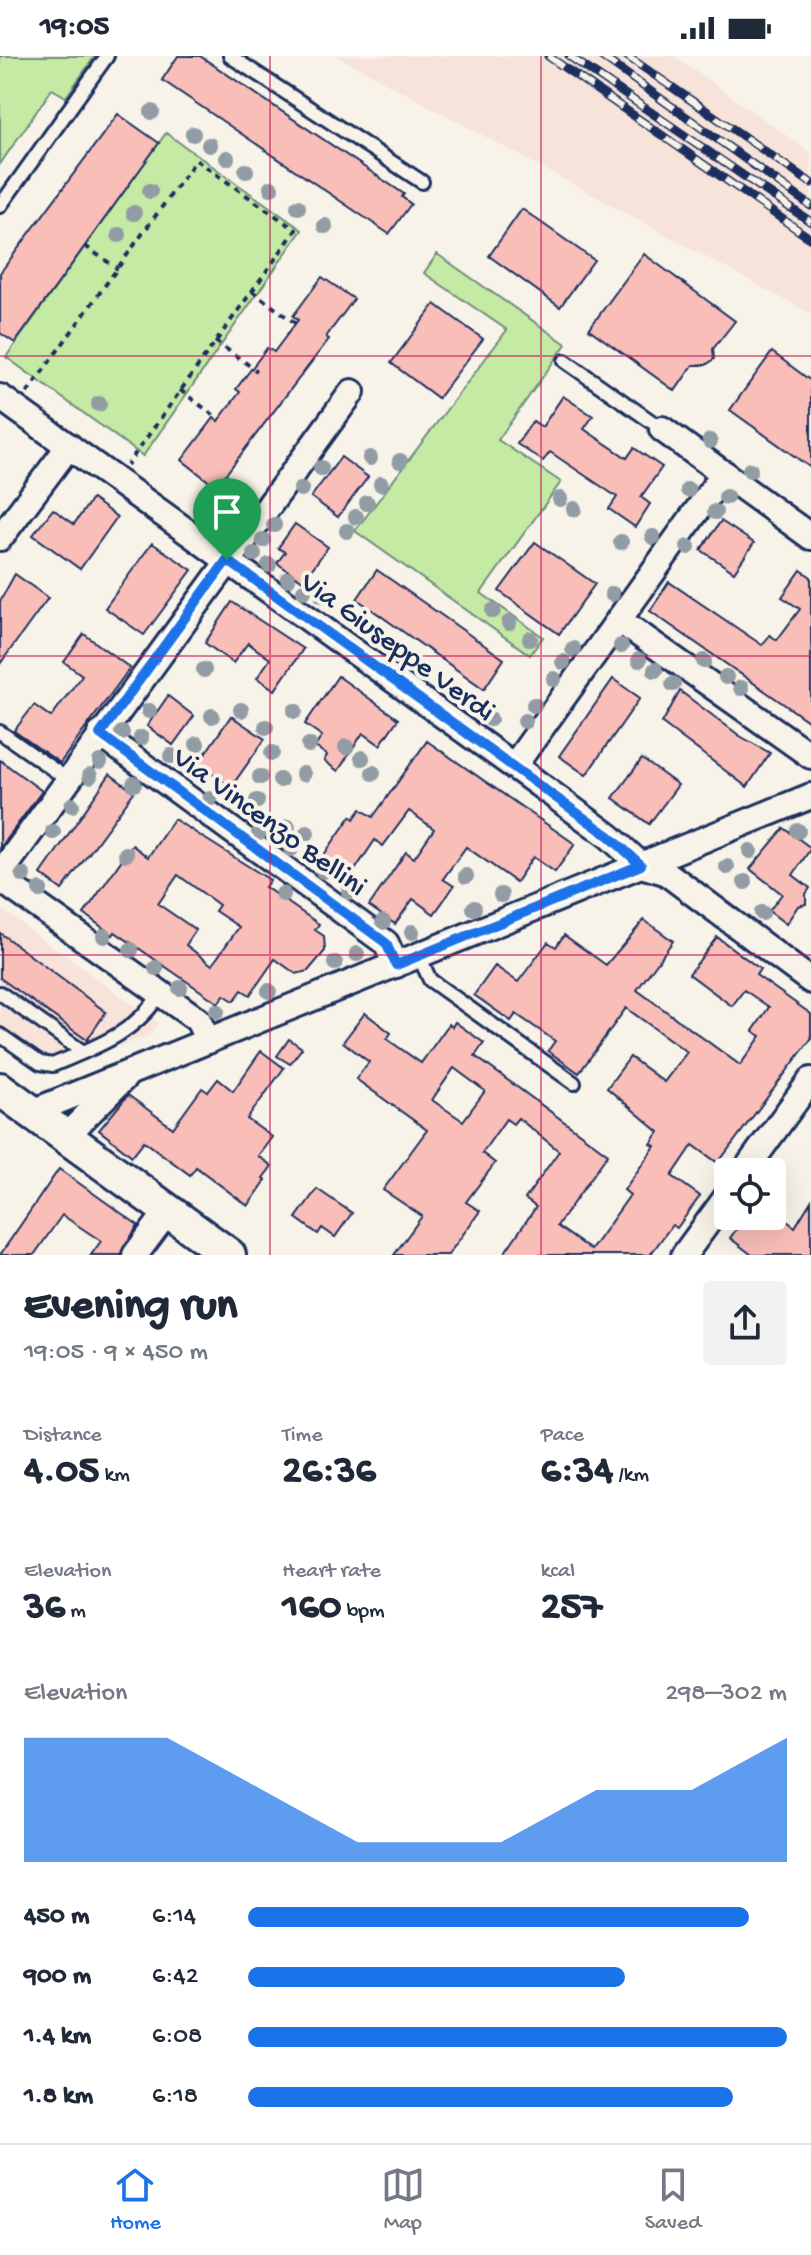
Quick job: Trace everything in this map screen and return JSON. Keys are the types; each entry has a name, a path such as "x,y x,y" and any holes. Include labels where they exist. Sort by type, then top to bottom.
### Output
{"main road":[{"path":"0,1089 229,1255"}],"street":[{"path":"208,1041 198,1020 0,876 67,779 352,392"},
{"name":"Via Giuseppe Verdi","path":"8,402 514,766 609,836 641,865 665,872 811,981"},
{"path":"662,429 811,537"},
{"path":"0,538 69,446"},
{"path":"514,766 724,473"},
{"path":"619,620 811,756"},
{"name":"Via Vincenzo Bellini","path":"100,734 408,960"},
{"path":"32,1112 811,796"},
{"path":"66,1136 129,1072"},
{"path":"754,1158 811,1080"},
{"path":"135,1255 168,1211"},
{"path":"684,1255 714,1214"}],"lane":[{"path":"0,206 107,56"},
{"path":"230,56 422,182"},
{"path":"565,361 662,429"},
{"path":"0,732 67,779"},
{"path":"408,960 430,980 574,1083"},
{"path":"0,993 83,1052"},
{"path":"0,1035 46,1065 83,1052 137,1024 160,994"}],"path":[{"path":"8,402 118,269 196,160 296,230 116,479"},
{"path":"85,246 118,269"},
{"path":"252,291 295,323"},
{"path":"215,341 257,371"},
{"path":"180,390 219,419"}],"shaded area":[{"path":"337,56 674,56 811,153 811,314"},
{"path":"0,908 158,1023 150,1035 47,1073 34,1068 0,1044"}],"green space":[{"path":"0,56 95,56 66,97 52,89 0,164"},
{"path":"166,133 302,230 143,456 6,357"},
{"path":"437,254 566,344 498,440 561,482 481,593 543,637 530,655 355,531 507,330 424,273"}],"building":[{"path":"178,56 200,56 404,194 402,197 411,204 389,234 162,80"},
{"path":"118,114 159,143 15,343 0,333 0,273"},
{"path":"522,209 594,260 560,307 489,256"},
{"path":"644,254 735,321 713,349 714,359 706,365 693,365 675,391 589,329"},
{"path":"322,277 354,299 326,337 329,339 216,487 182,460 214,418 218,421 240,392 236,389 267,348 274,352 298,320 293,316"},
{"path":"435,304 483,339 438,398 391,363"},
{"path":"772,352 811,381 811,468 730,410"},
{"path":"563,396 593,416 584,429 627,458 634,448 662,467 641,497 650,504 635,527 609,509 617,497 550,452 543,461 517,444 533,421 542,427"},
{"path":"341,457 368,477 338,517 311,497"},
{"path":"92,499 117,517 80,569 33,535 53,509 74,524"},
{"path":"721,521 754,543 734,572 701,550"},
{"path":"295,524 328,547 303,581 277,563 285,552 278,548"},
{"path":"535,542 595,584 559,634 499,591"},
{"path":"152,543 192,570 144,635 105,608"},
{"path":"377,570 504,659 484,689 357,599"},
{"path":"801,570 811,577 811,723 650,611 669,582 762,645 770,635 777,640 800,609 782,597"},
{"path":"15,574 48,598 0,664 0,601"},
{"path":"232,602 303,649 275,690 257,678 270,659 248,643 233,663 205,643"},
{"path":"84,634 130,668 60,763 14,731 34,705 51,717 82,675 64,662"},
{"path":"338,676 398,719 380,745 363,733 338,771 324,761 327,755 315,747 322,736 305,724"},
{"path":"613,679 640,698 586,775 559,756"},
{"path":"680,691 740,736 770,753 747,787 662,723"},
{"path":"168,696 194,716 173,745 147,726"},
{"path":"231,716 265,739 231,787 198,764"},
{"path":"427,741 575,844 555,872 533,857 516,882 466,847 443,879 454,886 434,914 413,899 395,924 369,906 406,852 414,858 434,829 409,811 383,846 375,840 349,879 321,859 351,816 354,819 361,809 373,817"},
{"path":"642,759 678,785 649,824 613,798"},
{"path":"0,760 42,791 0,848"},
{"path":"110,774 134,792 62,890 41,874"},
{"path":"174,819 270,880 265,887 319,924 315,930 324,936 325,951 308,971 296,974 275,959 250,995 242,990 234,1001 224,995 218,1003 84,914 132,845 148,857","holes":["178,875 219,905 215,911 239,927 212,965 186,945 196,930 158,904"]},
{"path":"784,828 811,848 793,875 810,888 806,894 806,904 798,906 786,924 769,911 782,894 750,869"},
{"path":"644,920 673,941 637,990 740,1065 761,1036 753,1031 769,1007 744,990 732,1006 689,974 717,937 760,969 756,975 811,1014 811,1039 722,1158 714,1160 693,1145 672,1176 700,1196 677,1228 672,1225 650,1255 503,1255 536,1207 525,1199 559,1151 518,1118 513,1124 506,1119 482,1153 495,1163 466,1202 480,1211 448,1255 394,1255 422,1216 383,1190 427,1130 356,1079 369,1062 343,1042 365,1013 391,1033 387,1039 421,1063 449,1024 452,1027 455,1022 484,1043 475,1056 608,1154 557,1226 591,1250 630,1195 624,1190 655,1146 651,1144 659,1132 607,1088 630,1057 664,1082 687,1052 626,1008 579,1073 548,1051 555,1041 516,1014 511,1021 474,995 495,966 518,982 548,942 556,947 564,935 606,965","holes":["454,1068 485,1091 463,1121 432,1100"]},
{"path":"0,933 106,1012 87,1040 0,978"},
{"path":"289,1039 302,1048 290,1064 277,1056"},
{"path":"261,1051 284,1068 247,1119 272,1137 258,1156 272,1166 248,1206 196,1167 190,1175 144,1141 132,1156 99,1130 128,1095 173,1128 202,1088 208,1092 218,1079 233,1091"},
{"path":"59,1169 138,1225 120,1255 91,1255 101,1241 62,1215 34,1255 0,1255"},
{"path":"317,1189 352,1213 335,1237 322,1228 318,1234 296,1218"},
{"path":"811,1201 811,1255 752,1255 730,1238 736,1230 786,1230 786,1220 795,1227"}],"railway":[{"path":"548,56 811,239"},
{"path":"569,56 811,222"},
{"path":"601,56 811,206"},
{"path":"627,56 811,183"}],"route":[{"path":"227,560 514,766 609,836 641,865 396,965 386,943 100,734 227,560"}]}
